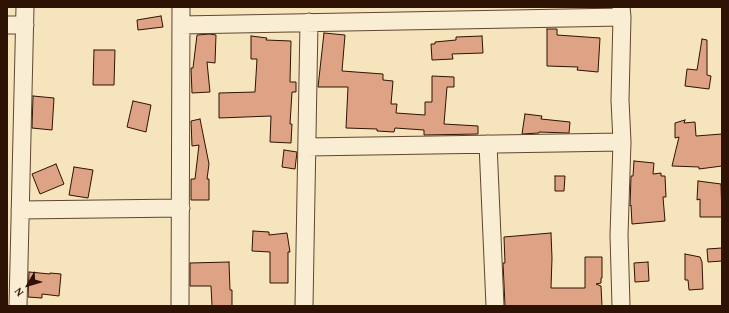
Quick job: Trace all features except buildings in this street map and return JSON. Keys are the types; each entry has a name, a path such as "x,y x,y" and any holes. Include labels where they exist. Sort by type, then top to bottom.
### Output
{"street":[{"path":"18,306 25,7"},
{"path":"180,306 181,7"},
{"path":"181,25 622,12 620,100 622,142 620,235 621,306"},
{"path":"304,306 309,22"},
{"path":"7,25 25,25"},
{"path":"307,148 622,142"},
{"path":"488,144 495,306"},
{"path":"20,210 180,208"}]}
